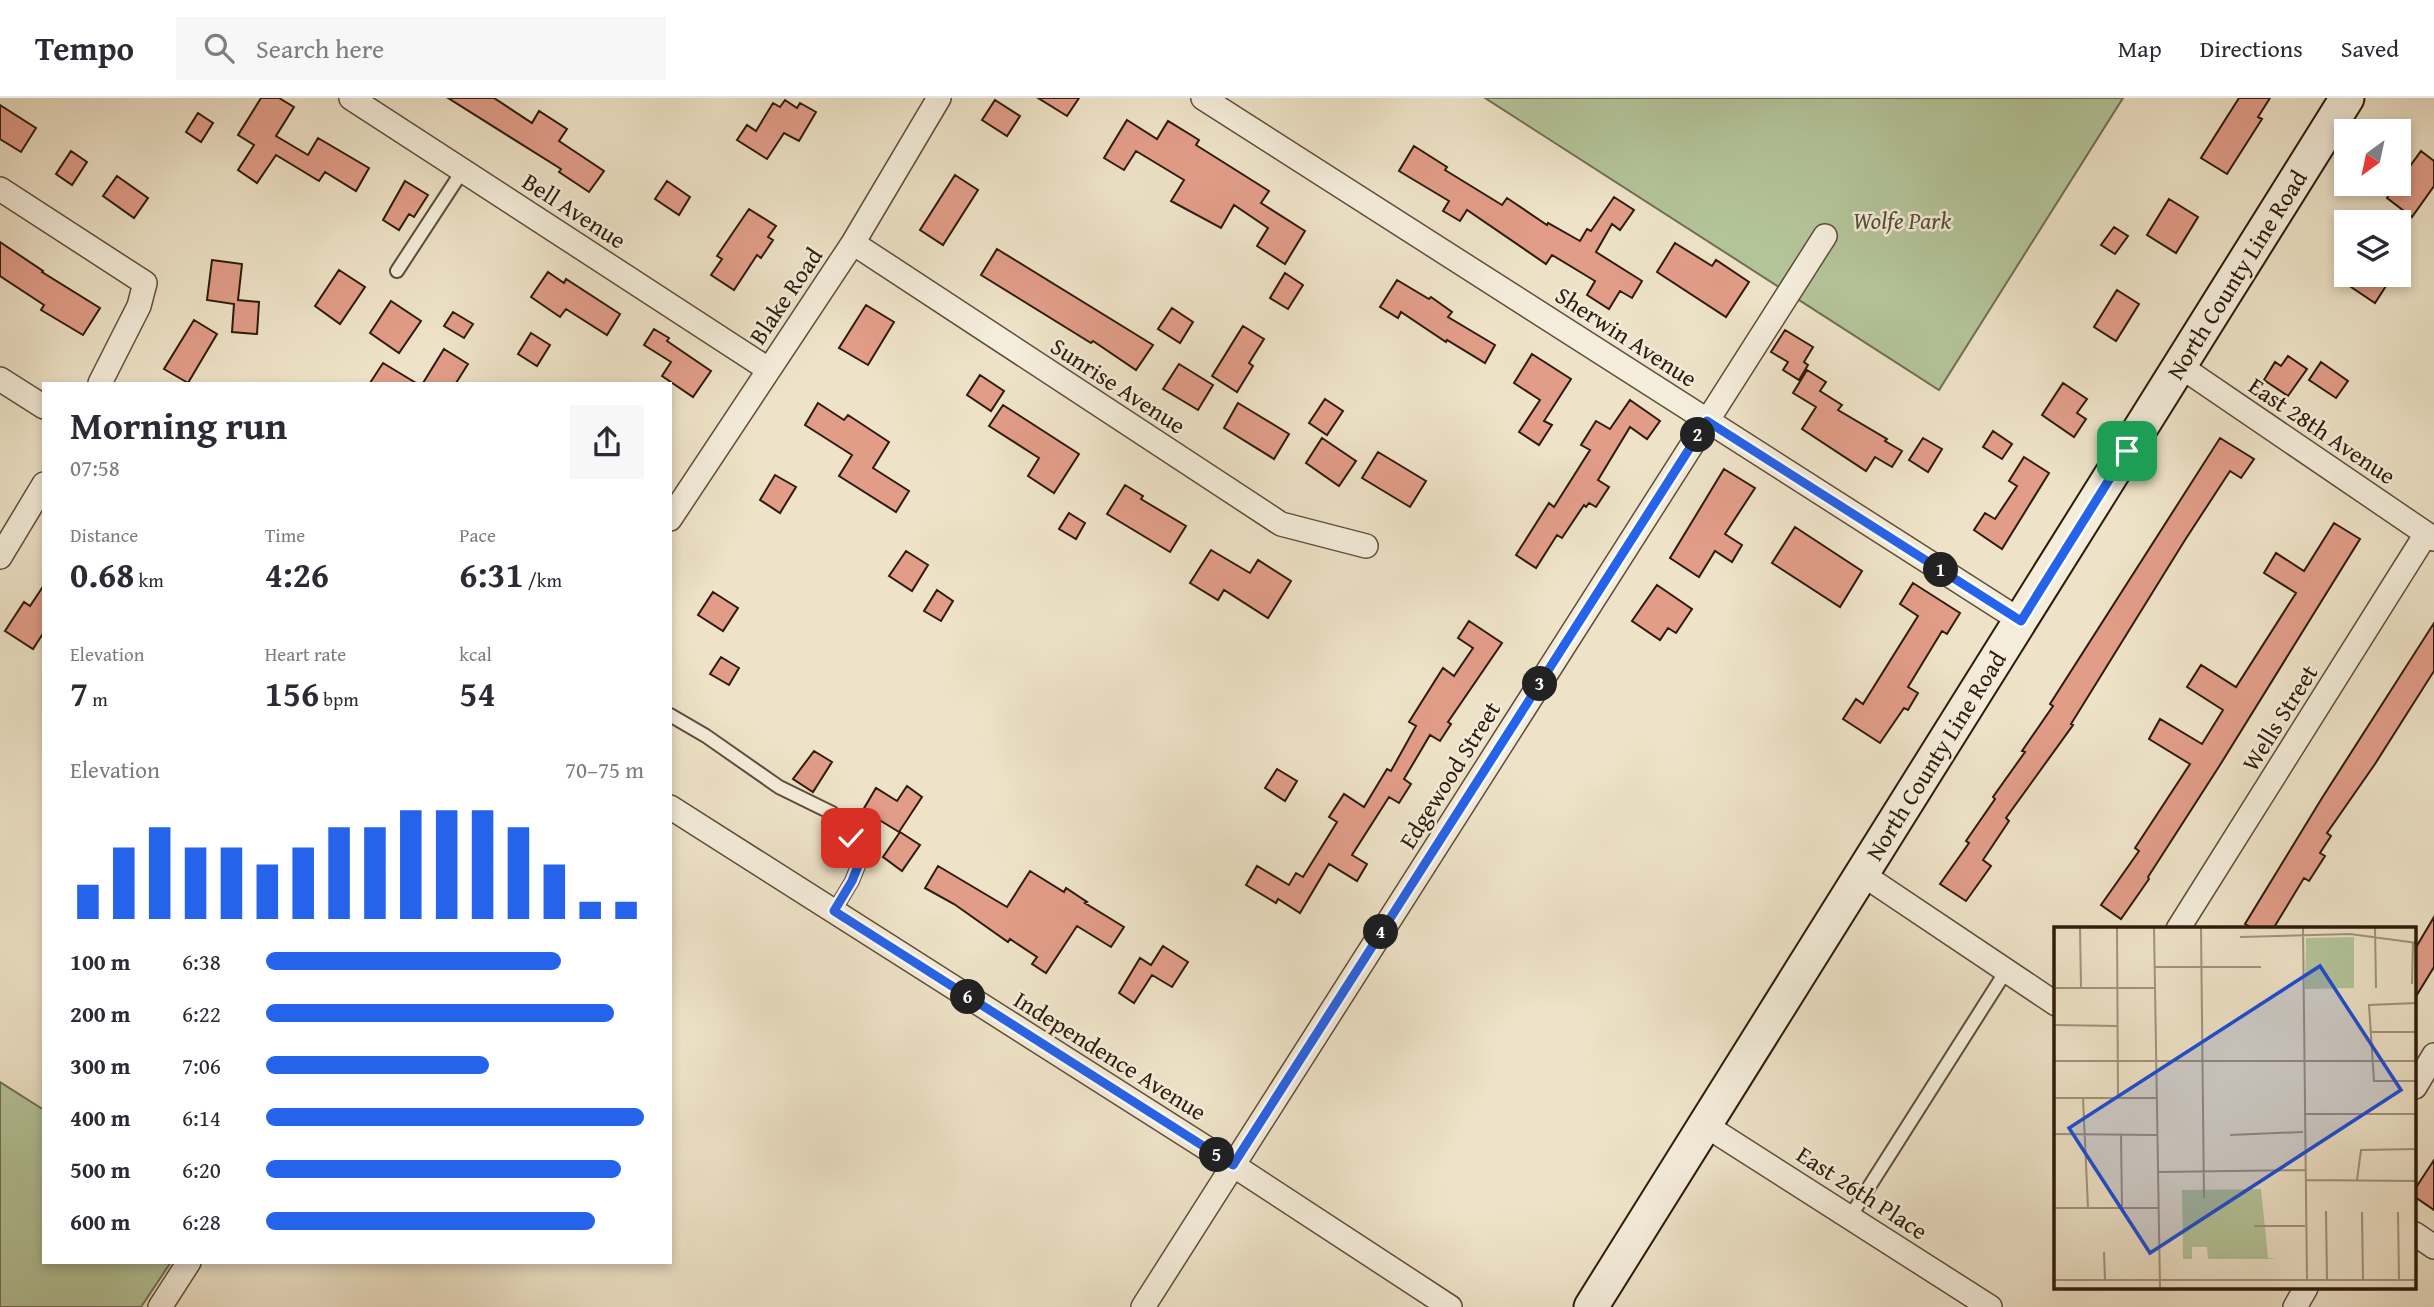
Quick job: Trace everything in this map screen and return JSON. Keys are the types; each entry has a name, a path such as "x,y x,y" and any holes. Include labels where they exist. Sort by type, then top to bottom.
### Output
{"main road":[{"name":"North County Line Road","path":"1591,1307 2347,98"}],"street":[{"name":"Bell Avenue","path":"351,98 768,369"},
{"name":"Blake Road","path":"672,516 853,243 939,98"},
{"name":"Sherwin Avenue","path":"1203,98 2021,621"},
{"path":"0,189 145,283 139,306 101,382"},
{"name":"Edgewood Street","path":"1143,1307 1825,236"},
{"name":"Sunrise Avenue","path":"853,243 1281,524 1366,546"},
{"name":"East 28th Avenue","path":"2180,366 2430,537"},
{"path":"0,379 42,406"},
{"path":"0,557 42,487"},
{"name":"Wells Street","path":"2179,927 2430,537"},
{"name":"Independence Avenue","path":"672,808 1233,1165 1450,1307"},
{"path":"1862,874 2054,1003"},
{"path":"2416,1085 2434,1055"},
{"name":"East 26th Place","path":"1705,1125 1850,1217 1966,1300 1990,1307"},
{"path":"2416,1235 2434,1247"},
{"path":"160,1307 188,1264"},
{"path":"2294,1307 2305,1290"}],"lane":[{"path":"397,271 463,170"},
{"path":"672,716 706,736 779,787 832,813 851,838 860,861 852,881 834,911"},
{"path":"1850,1217 2006,971"}],"green space":[{"name":"Wolfe Park","path":"1485,98 2123,98 1939,390"},
{"path":"0,1082 42,1109 42,1264 170,1264 141,1307 0,1307"}],"building":[{"path":"261,98 279,98 294,107 276,136 308,155 318,138 369,168 356,191 325,172 319,181 276,155 257,183 238,170 254,145 238,135"},
{"path":"448,98 494,98 532,123 539,111 567,129 559,141 604,171 589,192 559,172 561,169"},
{"path":"1038,98 1079,98 1067,116"},
{"path":"2239,98 2270,98 2258,117 2262,119 2227,174 2201,158"},
{"path":"785,100 797,108 800,103 816,112 799,141 784,133 767,159 737,140 747,125 756,131 773,103 780,107"},
{"path":"995,100 1020,116 1007,136 982,120"},
{"path":"0,105 36,128 21,152 0,139"},
{"path":"198,113 213,123 201,142 186,132"},
{"path":"1127,120 1157,139 1168,121 1199,140 1196,145 1269,191 1261,203 1305,231 1285,264 1257,246 1268,228 1234,205 1221,228 1171,201 1184,180 1136,151 1124,170 1104,158"},
{"path":"1414,146 1447,167 1445,170 1502,205 1507,198 1547,225 1548,223 1580,241 1587,229 1591,231 1614,197 1634,210 1620,230 1612,224 1596,252 1642,281 1632,298 1620,291 1609,309 1587,295 1595,281 1552,255 1546,264 1467,210 1460,221 1443,211 1449,201 1399,171"},
{"path":"71,151 87,162 72,185 56,174"},
{"path":"2421,151 2434,161 2434,186 2412,217 2411,210 2403,210 2387,198 2412,196 2412,163"},
{"path":"955,175 978,190 943,245 920,230"},
{"path":"117,176 148,198 134,218 103,196"},
{"path":"405,181 428,195 414,217 409,214 399,230 383,220"},
{"path":"667,181 690,197 679,215 655,199"},
{"path":"2169,199 2198,217 2176,253 2147,235"},
{"path":"749,209 776,226 768,237 773,240 761,258 757,255 734,290 711,275 722,259 717,256"},
{"path":"2114,227 2128,236 2115,254 2101,245"},
{"path":"0,242 100,308 83,335 41,310 44,305 0,276"},
{"path":"1675,243 1712,266 1716,260 1749,282 1726,317 1657,272"},
{"path":"997,249 1153,345 1136,370 1093,341 1091,343 981,275"},
{"path":"212,260 242,264 238,300 259,302 257,334 232,332 234,304 207,300"},
{"path":"339,270 365,287 340,324 315,306"},
{"path":"548,272 564,283 566,279 620,314 607,335 566,309 560,317 531,297"},
{"path":"1285,273 1303,285 1288,309 1270,298"},
{"path":"1397,280 1429,299 1431,297 1452,312 1448,317 1495,345 1485,363 1447,340 1446,342 1401,312 1398,318 1380,307"},
{"path":"2351,287 2385,287 2375,303"},
{"path":"2117,290 2139,304 2116,341 2094,327"},
{"path":"391,301 421,321 399,353 370,333"},
{"path":"866,305 894,322 868,365 839,348"},
{"path":"1172,308 1193,322 1180,343 1158,329"},
{"path":"453,312 473,324 464,338 444,326"},
{"path":"194,320 217,334 189,382 164,369"},
{"path":"1243,326 1264,339 1249,363 1253,366 1237,392 1212,376"},
{"path":"654,329 711,371 693,397 662,376 671,362 644,345"},
{"path":"1785,330 1813,347 1804,362 1808,365 1799,380 1783,370 1788,362 1771,352"},
{"path":"531,333 550,345 537,366 518,354"},
{"path":"444,349 468,364 457,382 424,382"},
{"path":"1532,354 1571,379 1544,421 1552,425 1539,445 1519,432 1540,400 1514,383"},
{"path":"2288,356 2307,369 2288,396 2264,380 2275,362 2281,366"},
{"path":"2321,362 2348,381 2336,398 2309,380"},
{"path":"383,363 414,382 371,382"},
{"path":"1179,364 1213,385 1198,410 1163,389"},
{"path":"1807,370 1826,382 1820,391 1842,405 1838,410 1902,451 1892,467 1875,457 1866,471 1802,429 1816,407 1793,393"},
{"path":"980,375 1004,391 991,411 967,395"},
{"path":"2063,383 2087,399 2077,413 2086,419 2074,437 2042,415"},
{"path":"1325,399 1343,411 1327,435 1309,423"},
{"path":"1630,400 1660,421 1647,439 1630,427 1598,480 1609,487 1596,507 1589,503 1586,507 1584,505 1562,538 1557,535 1536,568 1516,555 1549,503 1554,507 1590,450 1581,445 1596,421 1610,429"},
{"path":"818,403 844,420 848,415 889,442 873,468 909,491 896,512 839,476 852,455 805,425"},
{"path":"1238,403 1289,434 1274,459 1224,428"},
{"path":"1003,405 1079,454 1054,493 1028,476 1039,458 989,426"},
{"path":"1993,431 2012,444 2002,459 1983,447"},
{"path":"1322,438 1356,461 1339,486 1306,463"},
{"path":"1923,438 1942,449 1928,472 1909,460"},
{"path":"2220,438 2254,459 2241,478 2230,471 2185,540 2071,724 2073,725 2006,818 2009,821 1983,860 1991,866 1966,901 1940,884 1969,843 1966,841 2053,706 2050,704"},
{"path":"1378,452 1426,481 1410,507 1362,478"},
{"path":"2024,457 2049,473 2002,549 1974,530 1985,513 1995,519 2017,486 2009,481"},
{"path":"1724,469 1755,488 1725,534 1742,545 1732,562 1715,551 1699,577 1670,558"},
{"path":"775,475 796,487 780,513 760,500"},
{"path":"1125,485 1143,496 1141,499 1186,526 1170,552 1107,514"},
{"path":"1069,513 1085,523 1076,539 1059,529"},
{"path":"2334,523 2360,539 2149,879 2121,919 2101,905 2139,851 2135,848 2190,764 2149,739 2160,719 2202,744 2223,710 2187,687 2201,665 2236,687 2296,593 2264,573 2276,553 2304,571"},
{"path":"1795,527 1862,571 1840,607 1772,563"},
{"path":"1211,550 1250,573 1258,560 1291,581 1268,618 1224,590 1218,600 1190,583"},
{"path":"906,551 928,565 912,591 889,576"},
{"path":"1913,583 1960,613 1947,634 1942,631 1908,687 1918,693 1908,710 1904,708 1880,743 1843,719 1856,699 1863,704 1918,616 1900,604"},
{"path":"1657,585 1692,609 1676,633 1668,628 1660,640 1632,621"},
{"path":"42,588 42,635 33,649 5,631 24,602 30,606"},
{"path":"937,590 953,601 941,621 924,611"},
{"path":"713,592 738,608 723,631 698,615"},
{"path":"1469,621 1502,643 1448,722 1451,724 1440,741 1430,735 1404,779 1411,784 1399,803 1389,797 1352,855 1367,864 1357,881 1329,864 1300,913 1278,899 1276,903 1246,885 1257,866 1289,885 1296,873 1303,877 1337,822 1329,817 1344,794 1364,807 1387,769 1391,771 1416,726 1409,722 1443,668 1454,676 1473,648 1458,638"},
{"path":"2434,623 2434,671 2327,833 2331,836 2320,853 2325,856 2309,881 2304,878 2274,927 2250,927 2245,924"},
{"path":"721,657 739,668 729,685 710,674"},
{"path":"814,751 832,762 813,792 793,779"},
{"path":"1277,769 1297,781 1285,801 1265,788"},
{"path":"907,786 922,797 899,832 863,810 876,788 897,801"},
{"path":"900,832 920,845 902,871 883,857"},
{"path":"938,866 1007,907 1030,871 1064,892 1066,888 1124,927 1111,947 1077,926 1046,973 1032,964 1037,957 1010,939 1008,942 954,904 925,888"},
{"path":"2434,917 2434,967 2416,996 2416,947"},
{"path":"1163,946 1188,962 1172,987 1152,975 1134,1003 1119,993 1140,958 1151,965"},
{"path":"2434,1160 2434,1210 2416,1198 2416,1187"}],"route":[{"path":"851,838 860,861 852,881 834,911 1233,1165 1707,421 2021,621 2127,451"}]}
